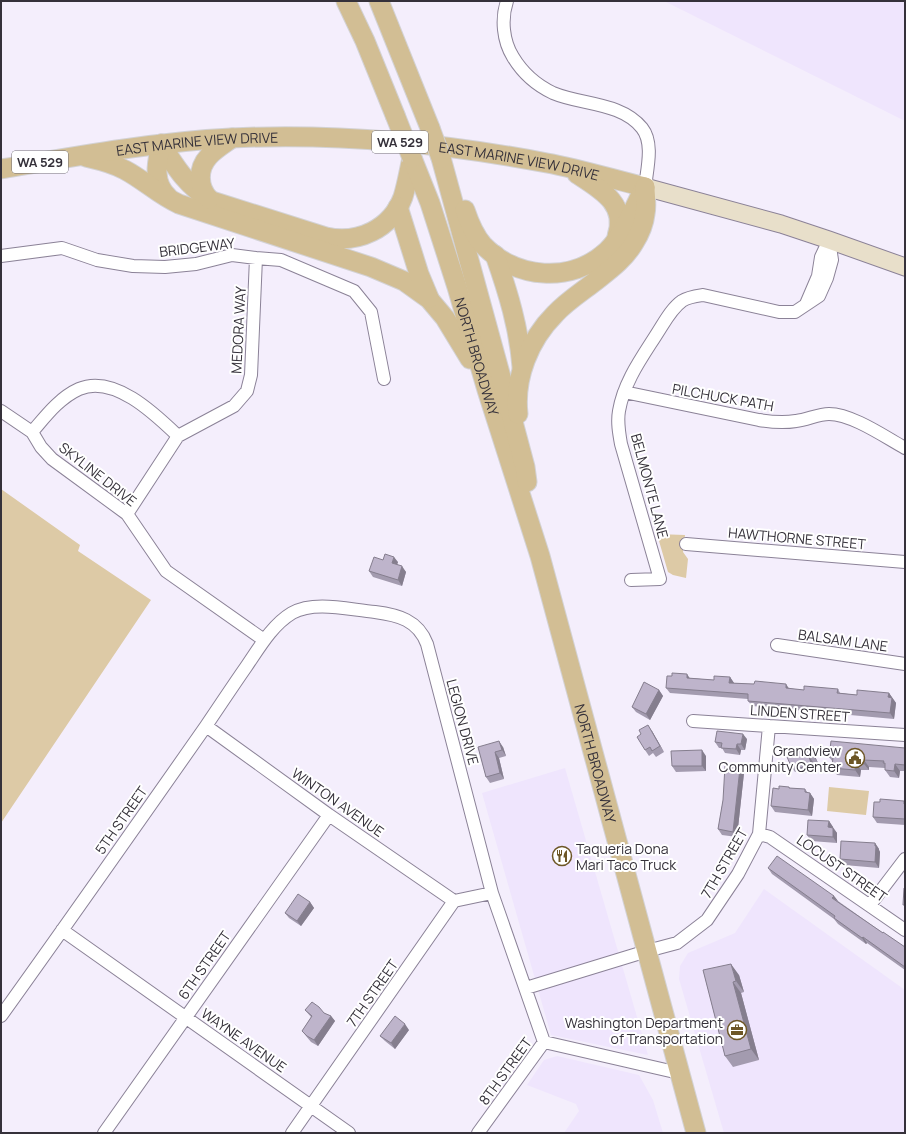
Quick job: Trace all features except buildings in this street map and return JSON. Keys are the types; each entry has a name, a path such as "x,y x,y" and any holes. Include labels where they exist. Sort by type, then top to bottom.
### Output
{"main road":[{"name":"WA 529","path":"161,144 173,164 186,180 198,192 212,201 326,237 343,239 361,236 375,230 390,219 398,207 404,192 412,158 365,40 346,1"},
{"name":"WA 529","path":"379,1 441,158 458,191 471,226 482,243 495,255 509,264 521,269 537,273 554,274 569,272 591,264 608,250 616,241 620,229 620,218 613,202 603,192 566,167"},
{"name":"EAST MARINE VIEW DRIVE","path":"1,169 161,144 232,138 334,137 421,143 538,161 645,187 781,224 905,267"},
{"path":"212,201 204,193 201,187 201,169 209,155 232,138"},
{"path":"161,144 156,176 164,192 178,204"},
{"path":"79,156 108,163 125,170 158,193 178,204 377,269 404,281 430,299"},
{"name":"NORTH BROADWAY","path":"412,158 430,203 455,280 487,390 540,556 696,1133"},
{"name":"NORTH BROADWAY","path":"441,158 525,467 540,556"},
{"path":"616,241 645,187"},
{"path":"525,467 518,410 518,393 522,370 532,344 542,328 555,314 618,263 635,242 646,214 645,187"},
{"path":"398,207 419,274 430,299 458,337 487,390"},
{"path":"495,255 515,320 521,352 522,370"}],"street":[{"path":"507,1 504,18 505,37 509,51 519,67 535,82 553,93 621,112 642,128 647,139 649,156 645,187"},
{"name":"BELMONTE LANE","path":"631,580 660,579 621,444 618,428 619,411 624,392 636,366 671,312 682,300 693,296 703,295 779,312 795,312 806,305 818,276 821,257 829,240"},
{"name":"BRIDGEWAY","path":"1,256 62,248 105,262 133,266 165,267 196,264 232,255 281,260 354,291 371,312 384,379"},
{"name":"MEDORA WAY","path":"127,514 178,436 234,406 247,391 252,375 256,258"},
{"path":"32,432 53,408 78,389 88,386 102,386 121,391 158,417 178,436"},
{"name":"PILCHUCK PATH","path":"624,392 759,420 776,422 796,421 828,414 841,416 853,420 905,448"},
{"name":"SKYLINE DRIVE","path":"1,411 32,432 41,447 52,459 127,514 166,571 264,640"},
{"name":"HAWTHORNE STREET","path":"686,544 905,562"},
{"name":"LEGION DRIVE","path":"264,640 281,621 293,613 305,608 318,606 394,614 416,626 424,634 492,893 544,1042"},
{"name":"5TH STREET","path":"1,1016 206,726 264,640"},
{"name":"BALSAM LANE","path":"777,645 905,664"},
{"name":"LINDEN STREET","path":"693,722 905,735"},
{"name":"WINTON AVENUE","path":"206,726 329,815 454,901"},
{"name":"7TH STREET","path":"647,951 677,943 707,920 738,874 760,834 768,726"},
{"name":"6TH STREET","path":"104,1133 329,815"},
{"name":"LOCUST STREET","path":"760,834 770,837 905,930"},
{"path":"870,905 905,859"},
{"path":"454,901 492,893"},
{"name":"7TH STREET","path":"292,1133 454,901"},
{"name":"WAYNE AVENUE","path":"62,930 349,1133"},
{"path":"526,988 647,951"},
{"name":"8TH STREET","path":"478,1133 544,1042 680,1073"}],"shaded area":[{"path":"664,1 905,1 905,121"},
{"path":"1,489 80,545 78,551 151,600 1,823"},
{"path":"657,534 685,535 683,552 688,559 686,578 673,575 668,572"},
{"path":"565,768 648,1055 551,1035 482,793"},
{"path":"829,787 869,791 866,815 827,811"},
{"path":"764,889 905,990 905,1133 724,1133 679,979 680,966 688,953 735,933"},
{"path":"557,1056 639,1075 653,1100 663,1133 564,1133 579,1111 576,1104 527,1085 544,1060"}],"place":[{"name":"Grandview Community Center","path":"855,758"},
{"name":"Taqueria Dona Mari Taco Truck","path":"562,856"},
{"name":"Washington Department of Transportation","path":"737,1030"}]}
